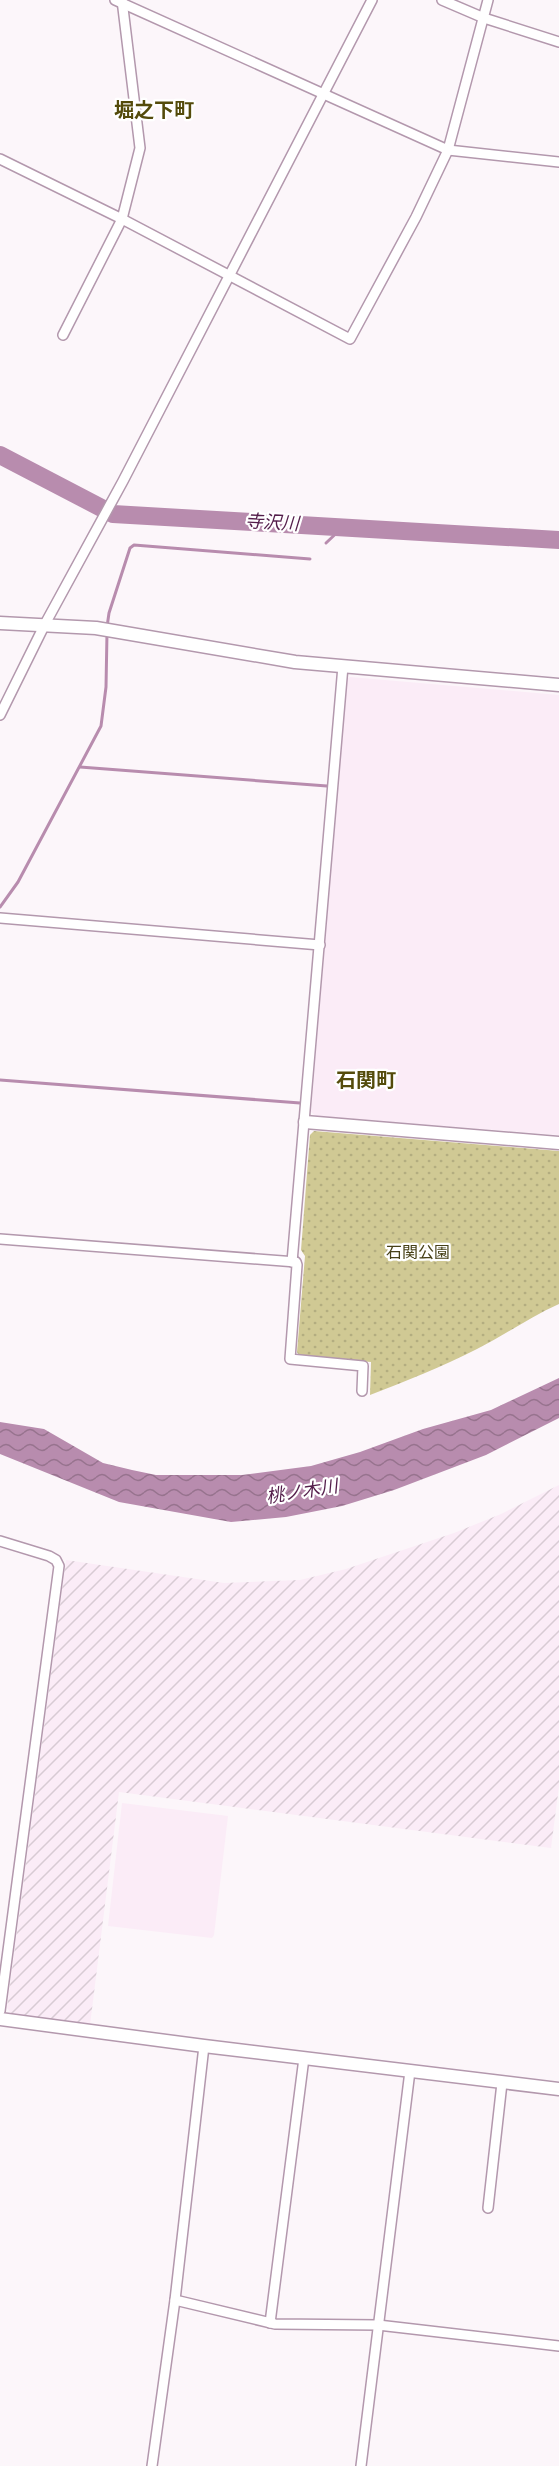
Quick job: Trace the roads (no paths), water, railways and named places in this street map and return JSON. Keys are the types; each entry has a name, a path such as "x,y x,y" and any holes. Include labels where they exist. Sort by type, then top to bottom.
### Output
{"street":[{"path":"0,715 45,624 121,486 372,0"},
{"path":"442,0 484,18 559,42"},
{"path":"0,159 122,219 350,339 416,217 448,150 488,0"},
{"path":"119,1 322,95 448,150 559,162"},
{"path":"63,335 122,219 140,148 119,1"},
{"path":"0,623 45,624 152,636 295,662 559,685"},
{"path":"292,1262 343,666"},
{"path":"0,918 320,945"},
{"path":"305,1122 559,1143"},
{"path":"0,1239 292,1262 297,1265 290,1359 363,1366 362,1391"},
{"path":"0,1541 49,1556 57,1560 59,1566 0,2011"},
{"path":"0,2019 559,2089"},
{"path":"152,2466 175,2300 204,2046"},
{"path":"270,2323 304,2058"},
{"path":"361,2466 410,2071"},
{"path":"488,2208 502,2083"},
{"path":"175,2300 270,2323 378,2325 559,2346"}],"water":[{"name":"桃ノ木川","path":"559,1378 559,1418 486,1455 394,1490 342,1506 286,1517 231,1522 119,1502 0,1454 0,1422 44,1429 103,1463 156,1475 242,1475 311,1466 360,1452 423,1429 491,1410"}],"waterway":[{"name":"寺沢川","path":"0,455 113,514 559,540"},
{"path":"326,543 343,527"},
{"path":"107,627 109,613 130,548 134,545 310,559"},
{"path":"0,907 18,882 101,726 106,687 107,633"},
{"path":"80,767 327,786"},
{"path":"0,1080 300,1103"}],"district":[{"name":"堀之下町","path":"154,111"},
{"name":"石関町","path":"366,1081"}],"park label":[{"name":"石関公園","path":"418,1253"}]}
